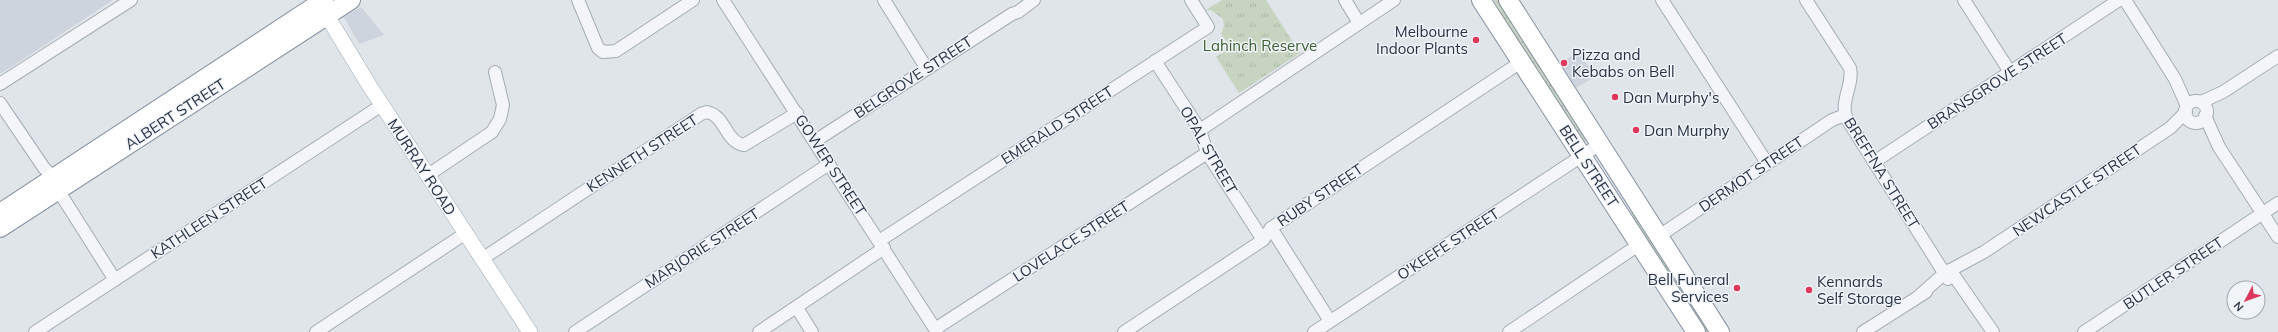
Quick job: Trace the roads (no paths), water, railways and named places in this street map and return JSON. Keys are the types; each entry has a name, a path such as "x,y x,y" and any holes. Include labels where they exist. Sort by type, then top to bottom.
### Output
{"highway":[{"name":"ALBERT STREET","path":"0,213 52,179 195,93 322,5 351,0"},
{"name":"BELL STREET","path":"1481,0 1696,332"},
{"name":"BELL STREET","path":"1508,0 1720,332"},
{"name":"ALBERT STREET","path":"0,228 52,179"}],"main road":[{"name":"MURRAY ROAD","path":"322,5 382,105 530,332"}],"street":[{"path":"0,84 131,0"},
{"path":"578,0 598,48 603,52 609,53 616,51 693,0"},
{"name":"GOWER STREET","path":"723,0 882,244 936,330"},
{"path":"884,0 927,68"},
{"name":"BELGROVE STREET","path":"1012,14 1016,8 1028,0"},
{"name":"BELGROVE STREET","path":"815,141 1012,14 1027,7 1034,0"},
{"name":"EMERALD STREET","path":"759,332 797,308 882,244 1208,27 1190,0"},
{"path":"1345,0 1359,23"},
{"path":"1200,130 1394,0"},
{"path":"1662,0 1767,163"},
{"name":"BREFFNA STREET","path":"1806,0 1850,68 1850,78 1844,109 1845,115 1874,162 1971,298 1993,332"},
{"path":"1964,0 2010,72"},
{"name":"BRANSGROVE STREET","path":"1874,162 2119,0"},
{"path":"2125,0 2278,237"},
{"name":"NEWCASTLE STREET","path":"1863,332 2278,56"},
{"name":"OPAL STREET","path":"1155,61 1200,130 1207,153 1263,240"},
{"name":"RUBY STREET","path":"1124,332 1263,240 1271,228 1521,62"},
{"path":"428,175 492,132 500,119 503,104 495,72"},
{"path":"0,103 52,179 115,280"},
{"name":"KATHLEEN STREET","path":"35,332 382,105"},
{"name":"KENNETH STREET","path":"482,259 701,114 707,112 715,116 734,142 744,145 797,113"},
{"name":"DERMOT STREET","path":"1659,236 1832,120 1845,115"},
{"name":"O'KEEFE STREET","path":"1314,332 1600,144"},
{"name":"LOVELACE STREET","path":"936,330 1207,153"},
{"name":"MARJORIE STREET","path":"575,332 829,164"},
{"name":"BUTLER STREET","path":"2084,332 2278,202"},
{"path":"1271,228 1330,321"},
{"path":"316,332 466,233"},
{"path":"1509,332 1640,244"},
{"path":"797,308 812,332"}],"place":[{"name":"Melbourne Indoor Plants","path":"1476,40"},
{"name":"Pizza and Kebabs on Bell","path":"1564,63"},
{"name":"Dan Murphy's","path":"1615,97"},
{"name":"Dan Murphy","path":"1636,130"},
{"name":"Bell Funeral Services","path":"1737,288"},
{"name":"Kennards Self Storage","path":"1809,290"}],"park label":[{"name":"Lahinch Reserve","path":"1260,45"}]}
